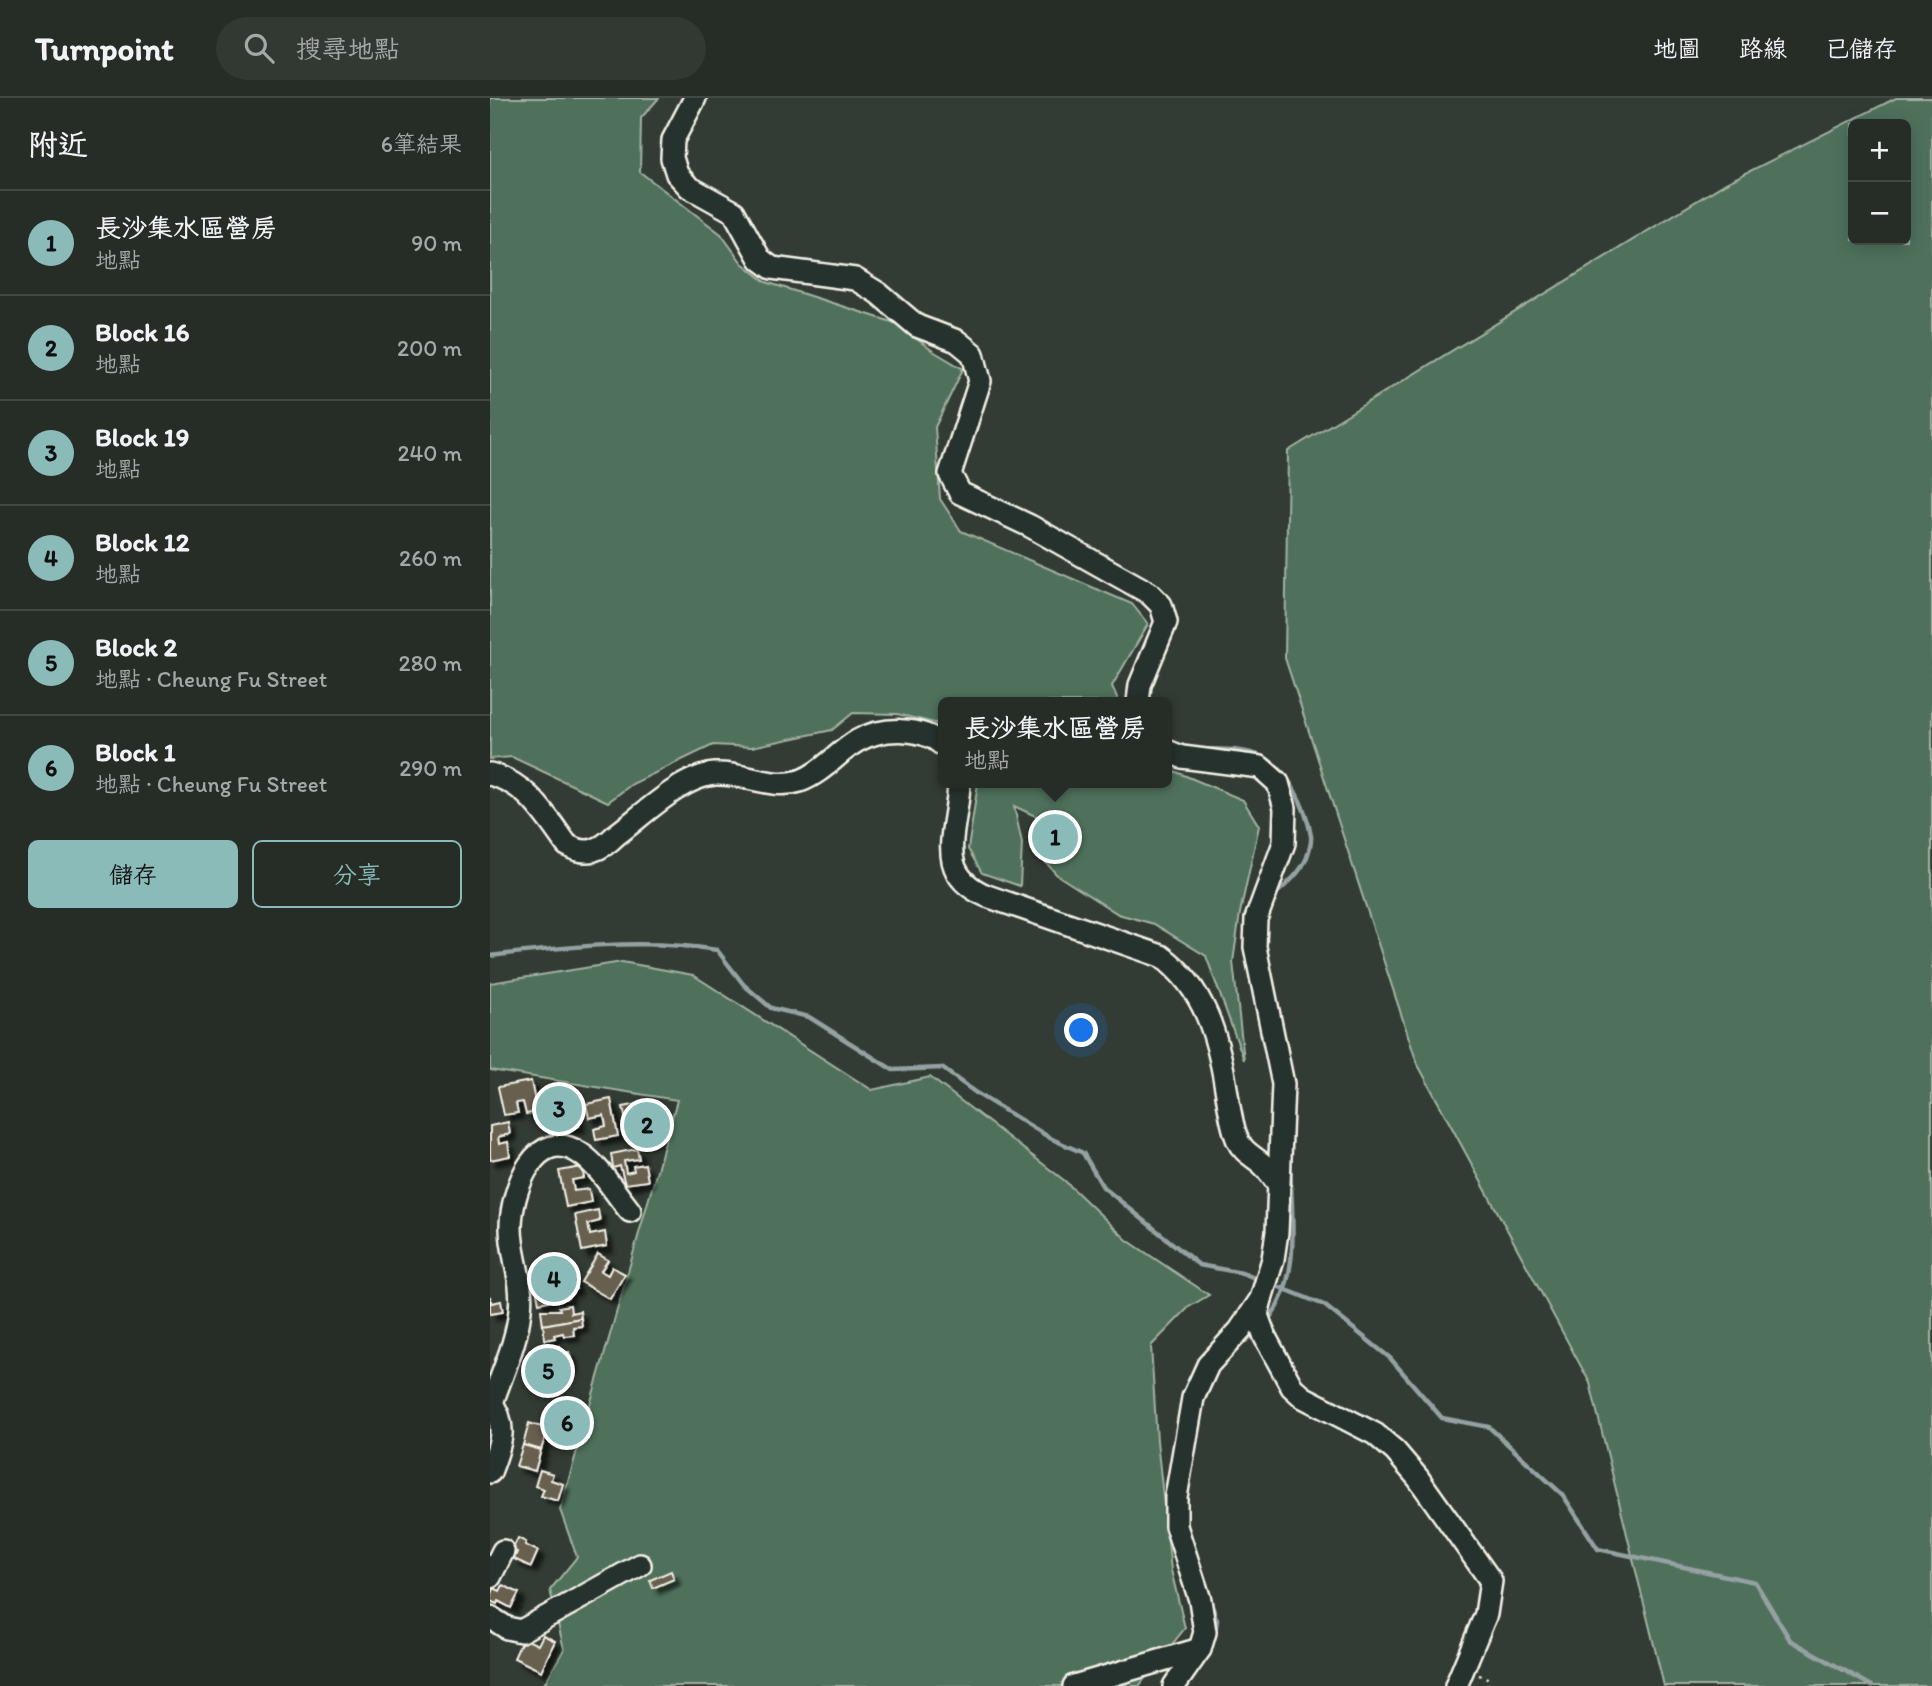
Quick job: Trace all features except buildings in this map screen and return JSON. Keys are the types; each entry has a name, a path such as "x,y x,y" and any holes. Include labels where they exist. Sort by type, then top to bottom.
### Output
{"street":[{"path":"695,98 673,140 672,158 677,174 689,187 734,212 760,259 772,268 855,279 878,293 917,326 957,341 973,354 980,381 950,474 960,493 1030,526 1149,593 1161,605 1166,622 1140,685 1139,697"},
{"path":"490,774 507,779 523,789 567,845 590,853 605,846 691,780 715,774 784,784 817,773 858,740 881,733 923,733 938,742"},
{"path":"1172,753 1182,757 1259,767 1278,783 1284,808 1284,843 1256,919 1255,947 1283,1084 1277,1232 1263,1295 1265,1337 1292,1387 1303,1397 1375,1434 1395,1451 1419,1478 1491,1581 1486,1614 1456,1686"},
{"path":"958,788 951,854 953,867 959,878 972,890 1153,953 1176,967 1189,982 1214,1031 1220,1051 1231,1120 1238,1142 1245,1152 1266,1168 1278,1184"},
{"path":"490,1472 502,1437 502,1425 491,1402 517,1328 521,1308 521,1288 510,1227 512,1206 528,1164 536,1155 547,1149 571,1149 591,1163 630,1211"},
{"path":"1174,1686 1200,1649 1205,1632 1200,1601 1176,1526 1176,1497 1193,1398 1208,1364 1240,1330 1263,1295"},
{"path":"490,1577 503,1551"},
{"path":"490,1618 507,1628 521,1630 640,1565"},
{"path":"1074,1686 1200,1649"}],"green space":[{"path":"490,98 659,98 641,118 640,172 721,234 742,263 766,282 895,323 963,369 935,427 940,499 961,531 1132,604 1148,624 1112,686 1117,697 938,697 938,724 897,714 853,713 832,730 752,747 713,745 632,784 608,802 512,757 490,759"},
{"path":"1896,98 1932,98 1932,1686 1664,1686 1590,1383 1417,1063 1285,658 1288,451 1726,183 1848,122 1848,245 1911,245 1911,119 1854,119"},
{"path":"1172,770 1243,800 1259,826 1240,913 1233,962 1244,1060 1206,956 1154,924 1118,914 1057,875 1042,858 1055,833 1042,819 1014,806 1022,843 1020,886 982,873 968,849 977,788 1172,788"},
{"path":"622,962 693,975 872,1090 930,1077 1065,1181 1127,1240 1209,1295 1189,1307 1151,1346 1157,1441 1171,1570 1185,1628 1139,1686 543,1686 564,1649 550,1590 577,1557 560,1510 677,1100 490,1070 490,983"}],"waterway":[{"path":"1199,749 1240,751 1263,757 1280,770 1301,802 1311,836 1309,852 1297,874 1272,897"},
{"path":"490,956 632,944 717,950 744,985 771,1008 809,1017 893,1070 942,1068 976,1093 1052,1139 1083,1153 1103,1187 1199,1265 1242,1273 1260,1280"},
{"path":"1283,1032 1287,1054"},
{"path":"1267,1321 1286,1286 1290,1266 1293,1223 1290,1161"},
{"path":"1272,1284 1324,1305 1390,1358 1442,1418 1489,1427 1563,1495 1598,1549 1755,1582 1790,1640 1872,1686"},
{"path":"1238,1347 1256,1332"},
{"path":"1209,1598 1217,1620 1215,1633"},
{"path":"1187,1686 1206,1658"}],"place":[{"name":"長沙集水區營房","path":"1055,837"},
{"name":"Block 19","path":"559,1109"},
{"name":"Block 16","path":"647,1125"},
{"name":"Block 12","path":"554,1279"},
{"name":"Block 2","path":"548,1371"},
{"name":"Block 1","path":"567,1423"}]}
